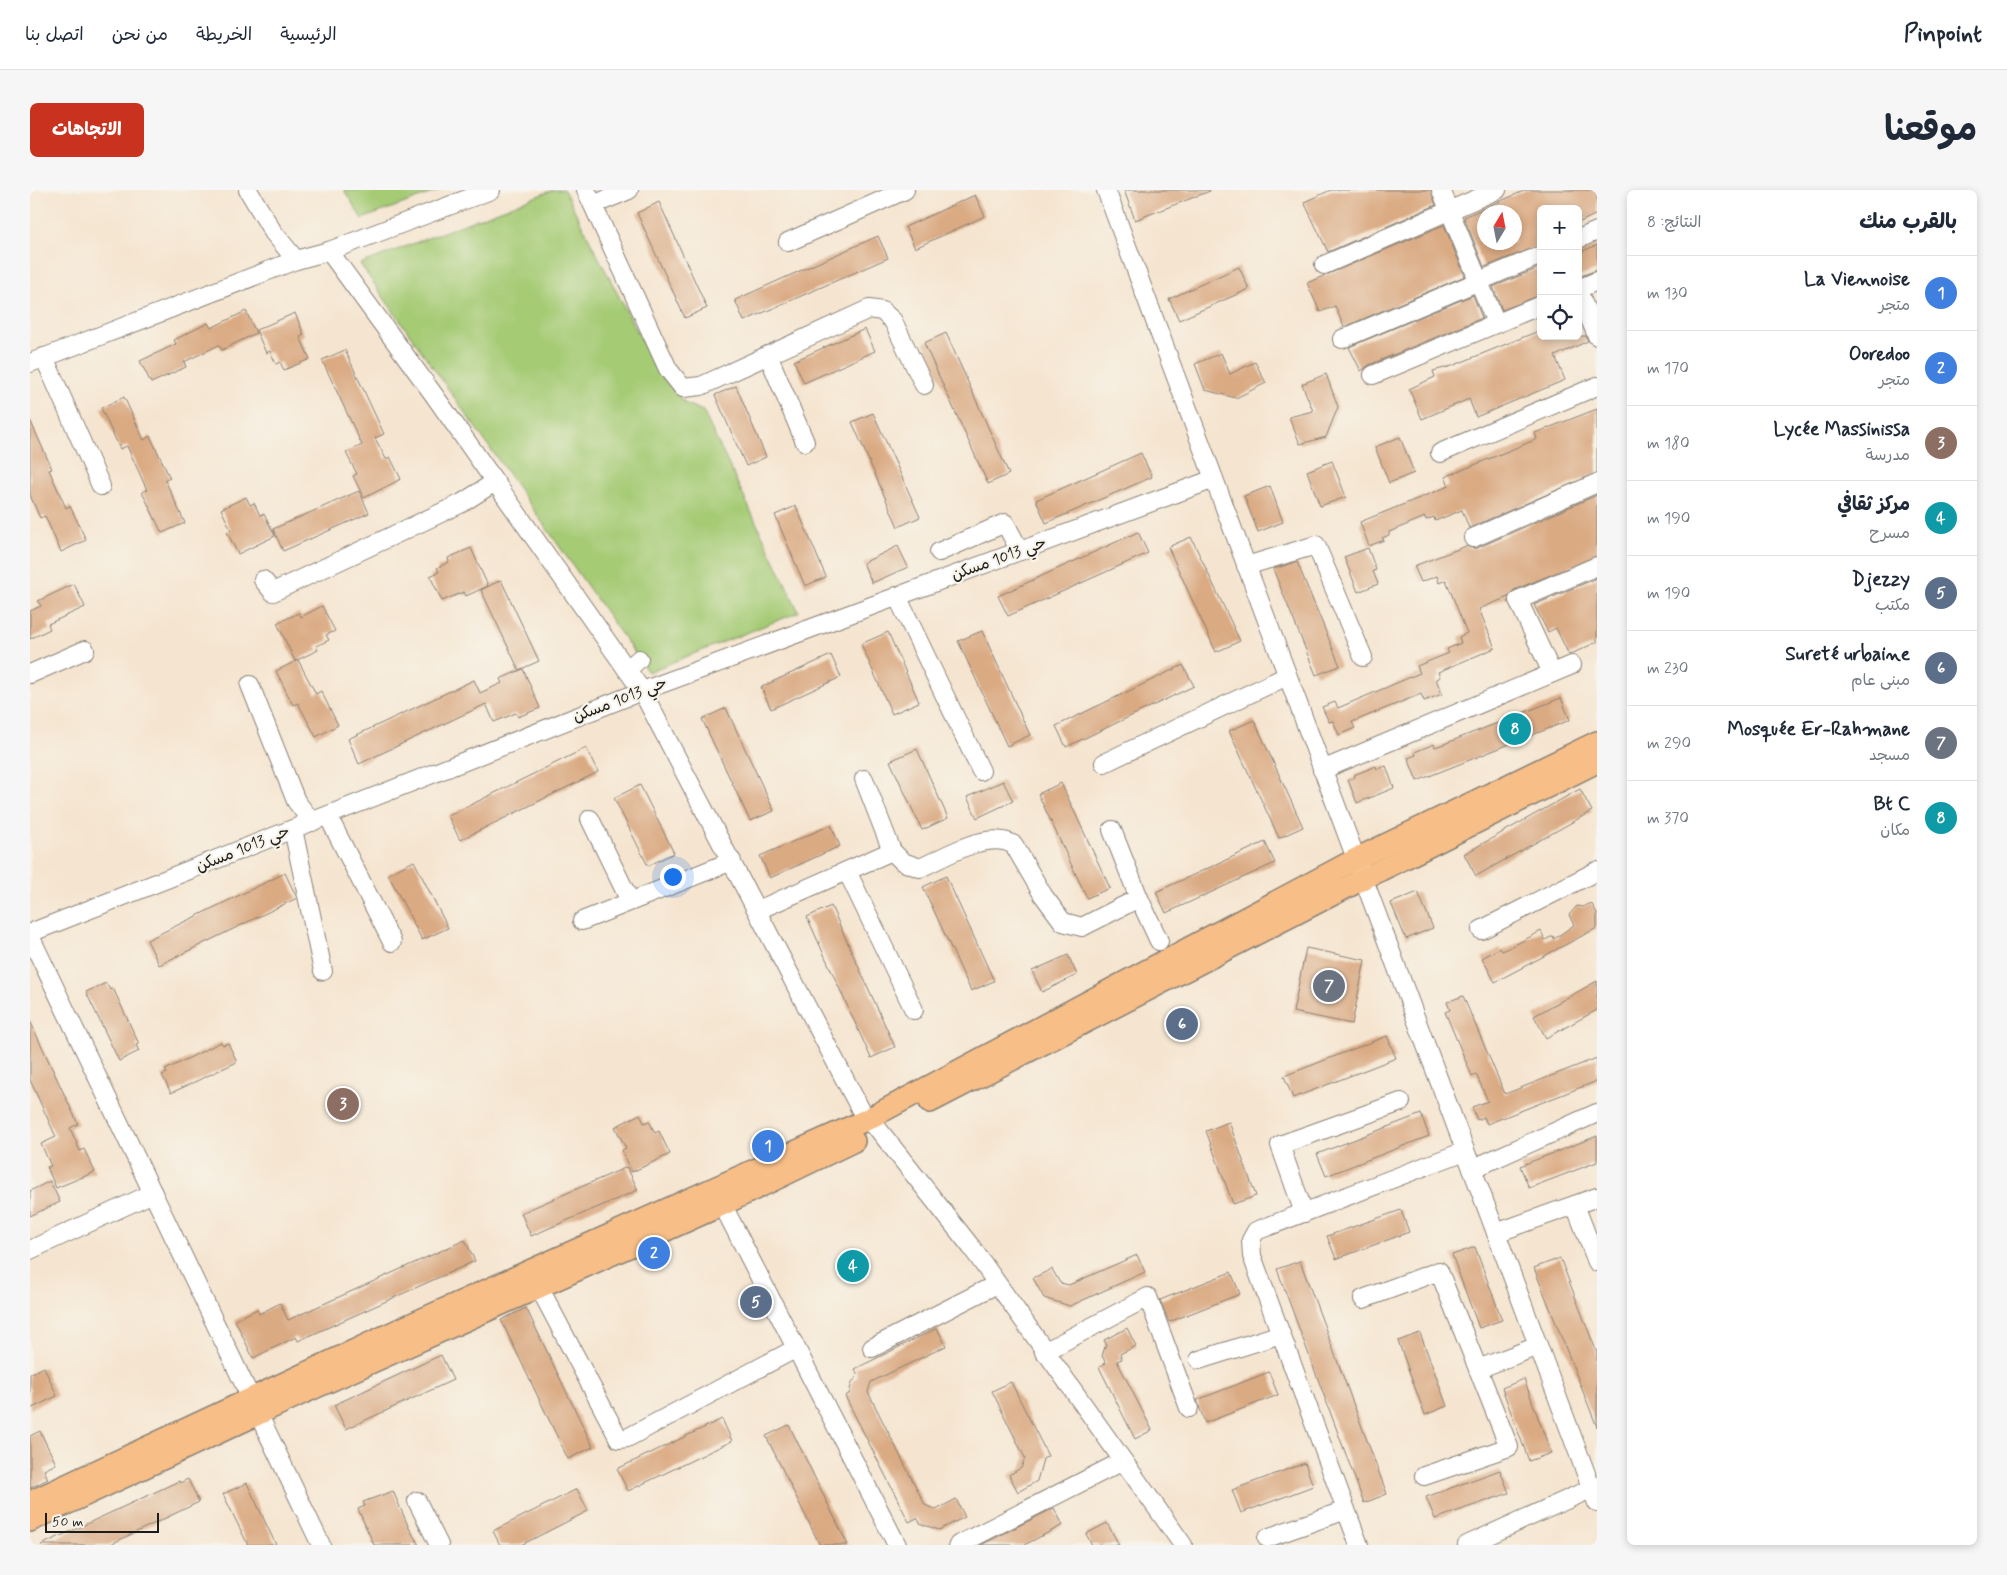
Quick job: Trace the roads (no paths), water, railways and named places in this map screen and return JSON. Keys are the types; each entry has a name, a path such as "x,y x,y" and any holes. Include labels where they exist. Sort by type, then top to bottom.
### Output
{"main road":[{"path":"872,1124 1356,859 1597,742"},
{"path":"30,1521 256,1406 872,1124 1596,765"},
{"path":"30,1502 539,1287 718,1196"}],"street":[{"path":"248,190 273,232 296,260"},
{"path":"102,486 37,360 296,260 329,251 491,190"},
{"path":"629,190 590,198 668,369 683,388 701,386 869,309 882,312 893,321 924,385"},
{"path":"788,242 906,190"},
{"path":"1106,190 1538,1346 1595,1492 1467,1545"},
{"path":"1442,190 1496,324"},
{"path":"1324,265 1497,190"},
{"path":"1582,237 1597,231"},
{"path":"329,251 495,482 633,665 642,691 872,1124 972,1248 1044,1352 1183,1545"},
{"path":"1342,338 1537,257"},
{"path":"1582,288 1597,281"},
{"path":"1580,295 1597,336"},
{"path":"1373,375 1537,307"},
{"path":"768,355 805,442"},
{"path":"1440,453 1597,386"},
{"name":"حي 1013 مسكن","path":"30,935 642,691 1214,479"},
{"path":"263,580 273,592 462,502 495,482"},
{"path":"1473,538 1597,483"},
{"path":"939,552 1005,523 1020,551"},
{"path":"1246,566 1316,545 1363,658"},
{"path":"1552,673 1518,600 1597,566"},
{"path":"897,596 981,771"},
{"path":"30,674 85,650"},
{"path":"1322,770 1572,665"},
{"path":"1104,763 1287,676"},
{"path":"250,685 296,801 320,819 392,942"},
{"path":"864,779 892,852 903,862 920,868 986,840 1006,840 1014,845 1043,895 1063,922 1072,926 1082,927 1139,898"},
{"path":"590,819 630,901"},
{"path":"293,829 323,971"},
{"path":"1112,830 1139,898 1159,941"},
{"path":"758,910 892,852"},
{"path":"582,921 732,861"},
{"path":"847,871 914,1010"},
{"path":"1481,930 1597,871"},
{"path":"30,935 256,1406 320,1545"},
{"path":"1304,1213 1280,1145 1401,1102"},
{"path":"1472,1169 1597,1113"},
{"path":"1359,1545 1252,1256 1251,1240 1256,1231 1465,1151"},
{"path":"30,1250 153,1193"},
{"path":"718,1196 897,1545"},
{"path":"1496,1233 1597,1197"},
{"path":"1575,1204 1597,1262"},
{"path":"1363,1299 1439,1271 1509,1447 1424,1476"},
{"path":"872,1348 997,1284"},
{"path":"539,1287 619,1439 627,1438 795,1349"},
{"path":"1044,1352 1148,1297 1188,1408"},
{"path":"1199,1360 1281,1334"},
{"path":"1478,1368 1538,1346"},
{"path":"958,1545 1123,1461"},
{"path":"417,1500 438,1545"},
{"path":"1267,1538 1346,1510"}],"place":[{"name":"Bt C","path":"1515,729"},
{"name":"Mosquée Er-Rahmane","path":"1329,986"},
{"name":"Sureté urbaine","path":"1182,1024"},
{"name":"Lycée Massinissa","path":"343,1104"},
{"name":"La Viennoise","path":"768,1146"},
{"name":"Ooredoo","path":"654,1253"},
{"name":"مركز ثقافي","path":"853,1266"},
{"name":"Djezzy","path":"756,1302"}]}
